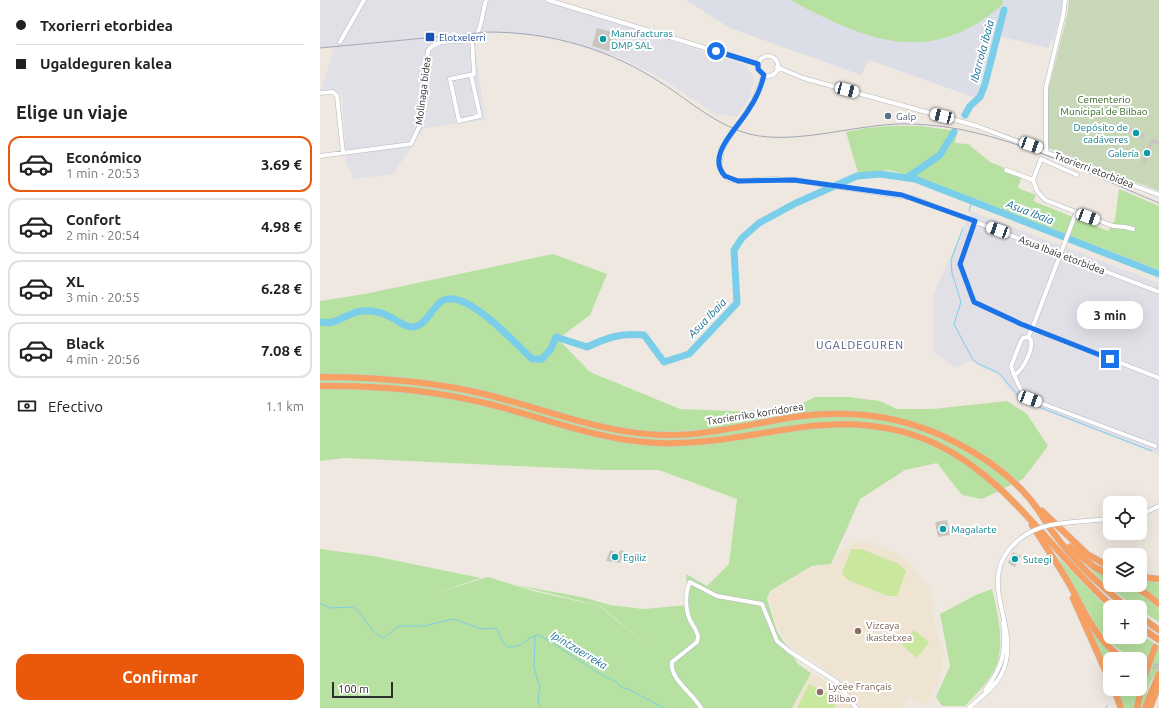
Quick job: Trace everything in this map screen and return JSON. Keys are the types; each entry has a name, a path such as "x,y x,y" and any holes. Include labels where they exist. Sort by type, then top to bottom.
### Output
{"highway":[{"name":"Txorierriko korridorea","path":"320,377 384,378 443,386 496,397 609,428 652,434 709,432 813,415 846,414 879,417 912,424 956,442 1007,476 1030,498 1052,531 1079,563 1118,600"},
{"name":"Txorierriko korridorea","path":"320,386 383,387 442,394 495,406 594,434 645,443 696,442 818,424 852,424 882,427 928,441 967,462 994,482 1024,512 1083,578 1106,600"},
{"path":"1030,498 1087,554 1103,563"},
{"path":"1024,512 1058,566 1094,629 1109,649 1114,652"},
{"path":"1041,514 1074,551 1094,567 1103,572"},
{"path":"1058,566 1103,666"},
{"path":"1147,578 1159,580"},
{"path":"1143,592 1159,604"},
{"path":"1147,622 1159,630"},
{"path":"1147,632 1159,640"},
{"path":"1137,708 1143,680 1155,646"},
{"path":"1145,708 1159,674"},
{"path":"1150,708 1159,684"},
{"path":"1117,696 1121,708"}],"street":[{"path":"340,42 364,0"},
{"path":"471,75 480,116 458,121 450,79 474,74 472,38 477,33 486,0"},
{"path":"548,0 758,64 758,69 764,75 773,75 778,67"},
{"path":"1046,151 1046,87 1063,16 1065,0"},
{"name":"Molinaga bidea","path":"343,153 409,144 413,141 419,126 427,55 430,47 438,44 472,38"},
{"name":"Txorierri etorbidea","path":"758,64 762,58 768,56 776,61 778,67 803,78 955,119 1046,151 1159,195"},
{"name":"Asua Ibaia etorbidea","path":"764,75 754,100 728,138 722,150 719,165 723,174 728,179 738,181 784,179 882,192 913,198 1159,292"},
{"path":"320,93 333,92 337,96 343,153 320,156"},
{"path":"1077,174 1041,159 1033,180 1037,191 1045,200 1113,226 1124,226 1132,229"},
{"path":"1006,170 1033,180"},
{"path":"1076,213 1032,329 1028,337 1022,339 1011,366 1014,375 1022,392 1030,399 1155,446"},
{"path":"975,221 960,264 974,302 1032,329 1159,378"},
{"path":"1014,375 1021,370 1031,344 1031,340 1028,337"},
{"path":"1147,512 1159,506"},
{"path":"968,708 978,700 993,680 1002,663 1005,644 998,592 999,572 1006,554 1021,538 1033,530 1046,526 1103,519"},
{"path":"701,708 698,701 676,677 671,668 672,662 697,642 697,630 689,619 687,599 690,582 717,596 762,604 776,641 837,682 856,708"}],"shaded area":[{"path":"320,0 546,0 745,65 754,78 751,95 737,117 715,114 661,78 621,58 557,39 505,32 480,33 475,49 485,120 424,128 393,174 354,179 346,162 342,95 321,91 334,47 320,48"},
{"path":"686,0 1062,0 1061,13 1053,41 1050,42 1049,48 994,35 976,98 869,60 861,75 730,28"},
{"path":"971,211 1159,283 1159,455 1019,401 997,374 982,368 971,360 955,368 933,351 933,295"},
{"name":"Vizcaya ikastetxea","path":"859,541 866,541 895,552 907,561 930,589 933,601 932,616 944,654 938,684 925,706 909,697 901,708 861,708 835,674 832,676 814,659 793,649 783,638 773,615 769,599 773,590 812,568 832,564 843,548"},
{"name":"Lycée Français Bilbao","path":"811,673 833,685 851,708 792,708"}],"green space":[{"path":"790,0 1002,0 1003,4 976,24 949,36 923,42 897,41 871,36 845,27"},
{"name":"Cementerio Municipal de Bilbao","path":"1069,0 1159,0 1159,191 1048,148 1048,91 1067,16"},
{"path":"891,126 921,126 957,131 955,143 968,144 990,162 1022,175 1018,188 1036,195 1033,201 1108,231 1115,220 1119,189 1159,206 1159,270 922,178 888,170 858,173 846,132"},
{"path":"553,254 607,274 590,315 558,339 590,372 680,409 782,413 815,397 848,397 880,401 897,409 933,409 1007,401 1027,414 1048,446 1023,479 982,499 962,495 937,463 905,470 860,499 831,564 812,566 770,591 767,599 777,631 798,664 811,673 792,708 320,708 320,549 373,556 481,578 433,594 488,577 533,591 599,606 657,653 600,606 515,585 582,597 610,605 643,609 688,605 690,617 686,574 719,593 707,586 729,564 737,499 659,470 602,470 345,458 320,461 320,301 365,294"},
{"path":"851,549 861,549 899,564 906,571 897,596 888,596 848,580 842,574"},
{"path":"1057,556 1103,604 1103,636"},
{"path":"1086,565 1103,574 1103,582"},
{"path":"1147,581 1159,583 1159,600 1147,591"},
{"path":"992,589 998,615 1000,634 1000,652 996,666 993,673 965,706 942,706 936,697 950,666 940,614 976,595"},
{"path":"1116,592 1139,592 1152,600 1159,610 1159,622 1147,614 1147,600 1126,600"},
{"path":"1085,619 1111,652 1103,652 1103,659"},
{"path":"914,630 929,642 917,658 902,645"},
{"path":"1147,638 1154,643 1147,663 1147,652 1123,652 1111,644 1147,644"},
{"path":"1157,645 1159,646 1159,668 1150,683 1147,692 1147,678"},
{"path":"809,684 838,699 834,708 797,708"},
{"path":"1119,696 1137,696 1134,708 1124,708"},
{"path":"1142,696 1146,696 1142,708 1139,708"}],"building":[{"name":"Manufacturas DMP SAL","path":"597,28 615,33 609,51 592,46"},
{"name":"Depósito de cadáveres","path":"1127,127 1145,134 1144,139 1126,132"},
{"name":"Galería","path":"1151,138 1159,141 1159,145 1153,143 1145,163 1142,162"},
{"name":"Magalarte","path":"947,520 950,535 938,537 935,522"},
{"name":"Egiliz","path":"610,550 619,553 620,550 624,551 620,563 606,561"},
{"name":"Sutegi","path":"1013,552 1021,556 1015,567 1008,563"}],"waterway":[{"name":"Ibarrola ibaia","path":"965,115 970,106 980,97 985,84 1004,10"},
{"name":"Ibarrola ibaia","path":"908,177 940,155 954,132"},
{"name":"Asua Ibaia","path":"320,322 327,323 337,321 357,312 368,311 384,314 407,326 414,327 422,323 442,301 452,299 464,302 490,319 532,359 542,359 551,349 556,337 587,347 615,336 644,335 664,362 689,354 737,303 734,250 742,238 759,223 796,203 857,176 880,174 915,179 1159,274"},
{"path":"969,211 972,202"},
{"path":"963,228 951,260 952,273 961,302 954,324 973,360 999,373 1022,400 1152,451"},
{"name":"Ipintzaerreka","path":"320,603 330,608 353,607 372,629 384,638 399,626 424,626 453,619 481,629 497,628 501,639 507,647 518,646 531,637 538,635 606,677 617,682 622,688 626,688 664,708"},
{"path":"535,636 534,667 540,688 538,698 540,708"}],"tunnel":[{"path":"1147,666 1159,667"}],"railway":[{"path":"320,48 488,32 534,35 557,39 601,52 622,61 663,84 715,119 749,134 768,137 808,136 892,124 944,127 1007,141 1069,164 1159,203"}],"place":[{"name":"Elotxelerri","path":"430,37"},
{"name":"Manufacturas DMP SAL","path":"603,39"},
{"name":"Galp","path":"888,116"},
{"name":"Depósito de cadáveres","path":"1136,133"},
{"name":"Galería","path":"1147,153"},
{"name":"Magalarte","path":"943,529"},
{"name":"Egiliz","path":"615,557"},
{"name":"Sutegi","path":"1015,559"},
{"name":"Vizcaya ikastetxea","path":"858,631"},
{"name":"Lycée Français Bilbao","path":"820,692"}],"district":[{"name":"UGALDEGUREN","path":"860,345"}],"route":[{"path":"716,51 758,64 758,69 764,75 749,110 728,138 719,158 720,169 728,179 738,181 784,179 902,195 975,221 960,264 974,302 1006,318 1110,359"}]}
